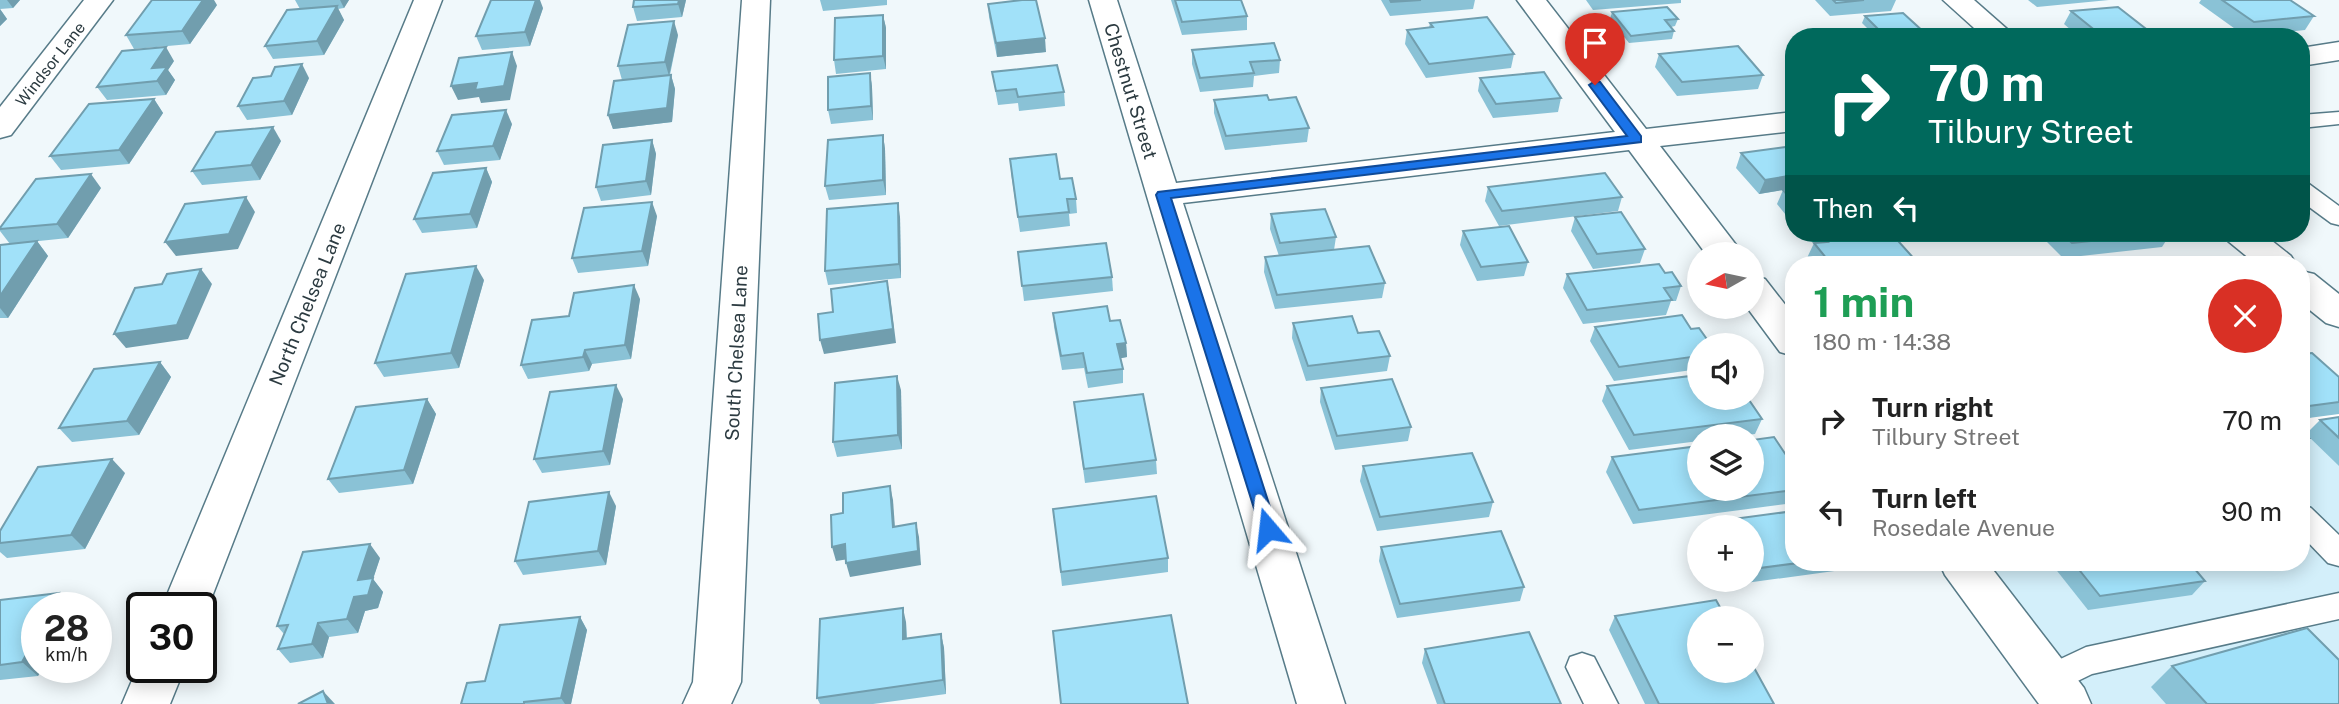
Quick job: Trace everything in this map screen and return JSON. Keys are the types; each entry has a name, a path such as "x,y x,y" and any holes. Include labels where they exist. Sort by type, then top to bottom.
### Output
{"street":[{"name":"Windsor Lane","path":"0,128 99,0"},
{"name":"North Chelsea Lane","path":"191,592 428,0"},
{"name":"South Chelsea Lane","path":"707,704 717,682 756,0"},
{"name":"Chestnut Street","path":"1103,0 1321,704"},
{"path":"1531,0 1716,242"},
{"path":"1957,0 1991,28"},
{"path":"2310,56 2339,51"},
{"path":"1163,195 1785,122"},
{"path":"2251,242 2268,256"},
{"path":"2310,290 2339,314"},
{"path":"1764,304 1785,331"},
{"path":"1968,571 2058,692"},
{"path":"146,704 155,683"}],"lane":[{"path":"2310,121 2339,118"},
{"path":"2310,196 2339,218"},
{"path":"2310,427 2339,422"},
{"path":"2310,525 2339,554"},
{"path":"2058,692 2087,661 2339,606"},
{"path":"1582,667 1601,704"}],"shaded area":[{"path":"2339,413 2339,704 2093,704 1991,571 2310,571 2310,418"}],"building":[{"path":"152,0 203,0 182,31 126,35"},
{"path":"491,0 536,0 525,32 476,36"},
{"path":"634,0 679,0 678,4 633,7"},
{"path":"1036,0 1045,38 996,43 988,4"},
{"path":"1175,0 1241,0 1247,16 1182,22"},
{"path":"1390,0 1421,0 1391,2"},
{"path":"1833,0 1864,0 1836,3"},
{"path":"2222,0 2290,0 2314,16 2254,22"},
{"path":"337,6 317,41 265,46 287,10"},
{"path":"1667,7 1678,19 1665,20 1674,31 1631,36 1612,12"},
{"path":"2118,7 2145,28 2092,28 2071,11"},
{"path":"1903,13 1919,28 1877,28 1865,16"},
{"path":"883,15 883,56 834,60 835,18"},
{"path":"1487,17 1514,54 1429,64 1407,30 1433,27 1430,23"},
{"path":"674,21 665,62 618,66 628,25"},
{"path":"1274,43 1280,60 1250,62 1254,73 1200,78 1192,50"},
{"path":"1738,46 1763,75 1682,82 1659,54"},
{"path":"166,47 152,68 167,67 157,81 97,87 122,51"},
{"path":"512,52 504,86 475,90 477,83 451,86 459,58"},
{"path":"302,64 284,101 238,106 253,78 271,76 275,67"},
{"path":"1057,65 1064,92 1018,97 1016,89 996,91 992,72"},
{"path":"1544,72 1561,98 1496,104 1480,78"},
{"path":"870,73 871,106 828,110 828,77"},
{"path":"671,75 667,108 608,115 614,81"},
{"path":"1267,95 1269,100 1296,97 1309,128 1226,136 1214,100"},
{"path":"154,99 119,150 50,156 89,104"},
{"path":"506,110 493,146 437,151 452,115"},
{"path":"273,127 251,165 192,171 216,132"},
{"path":"883,135 883,180 825,186 828,140"},
{"path":"652,140 646,181 596,187 603,145"},
{"path":"1785,147 1785,177 1765,180 1741,153"},
{"path":"1056,154 1060,179 1072,178 1076,199 1067,199 1069,212 1018,217 1010,159"},
{"path":"486,168 470,214 414,219 433,173"},
{"path":"1605,173 1622,197 1502,211 1488,187"},
{"path":"91,174 57,224 0,229 36,179"},
{"path":"246,197 229,234 165,242 185,204"},
{"path":"652,202 642,251 572,258 584,208"},
{"path":"898,203 899,264 825,271 827,209"},
{"path":"1325,209 1336,237 1280,243 1271,214"},
{"path":"1621,212 1645,249 1597,254 1575,217"},
{"path":"1509,226 1528,262 1481,267 1463,231"},
{"path":"37,241 0,296 0,245"},
{"path":"1899,242 1912,256 1825,256 1814,243"},
{"path":"1106,243 1112,277 1022,286 1018,252"},
{"path":"1369,246 1385,283 1277,295 1265,257"},
{"path":"1659,264 1665,273 1672,272 1681,286 1664,288 1672,300 1587,310 1567,274"},
{"path":"476,266 451,353 375,363 406,274"},
{"path":"201,269 177,325 114,334 135,288 162,284 167,274"},
{"path":"887,281 893,329 820,340 818,314 833,312 831,289"},
{"path":"634,285 625,345 585,350 583,357 521,365 532,320 569,316 574,293"},
{"path":"1107,306 1110,321 1120,320 1126,343 1117,344 1123,369 1087,373 1083,353 1061,356 1053,313"},
{"path":"1682,315 1691,329 1699,328 1703,333 1687,333 1687,358 1619,367 1595,327"},
{"path":"1352,316 1358,333 1379,331 1390,356 1308,366 1293,323"},
{"path":"2310,353 2339,377 2339,402 2310,406"},
{"path":"160,362 127,421 59,428 94,369"},
{"path":"897,376 898,435 833,442 835,383"},
{"path":"1687,376 1687,410 1756,410 1762,419 1722,424 1687,424 1687,428 1634,435 1607,386"},
{"path":"1392,379 1411,427 1337,436 1321,388"},
{"path":"616,385 603,451 534,459 550,392"},
{"path":"1143,394 1156,460 1084,469 1074,402"},
{"path":"427,399 404,470 328,479 356,407"},
{"path":"2339,417 2339,438 2320,420"},
{"path":"1774,437 1785,454 1785,491 1764,494 1764,438"},
{"path":"1687,448 1687,501 1709,501 1639,510 1612,457"},
{"path":"1472,453 1493,502 1380,517 1363,466"},
{"path":"112,459 71,535 0,543 0,531 38,467"},
{"path":"890,486 893,527 916,523 918,551 846,563 845,544 832,547 831,515 843,513 843,493"},
{"path":"609,492 598,551 515,561 529,502"},
{"path":"1156,496 1168,558 1061,572 1053,509"},
{"path":"1785,512 1785,565 1764,567 1764,515"},
{"path":"1501,531 1524,587 1400,604 1381,547"},
{"path":"370,544 358,580 373,578 368,595 354,597 347,619 318,623 312,644 278,649 288,625 277,626 303,552"},
{"path":"2080,571 2197,571 2205,581 2100,596"},
{"path":"21,598 21,662 0,665 0,600"},
{"path":"1716,600 1719,606 1687,606 1687,683 1762,683 1774,704 1659,704 1615,616"},
{"path":"903,608 903,639 941,634 943,680 817,698 820,619"},
{"path":"1171,615 1188,704 1061,704 1053,631"},
{"path":"580,617 561,698 524,704 461,704 467,683 485,681 500,625"},
{"path":"2307,628 2339,660 2339,704 2207,704 2172,666"},
{"path":"1529,632 1561,704 1445,704 1425,649"},
{"path":"323,691 328,704 298,704"}],"route":[{"path":"1268,529 1163,195 1636,139 1595,85"}]}
